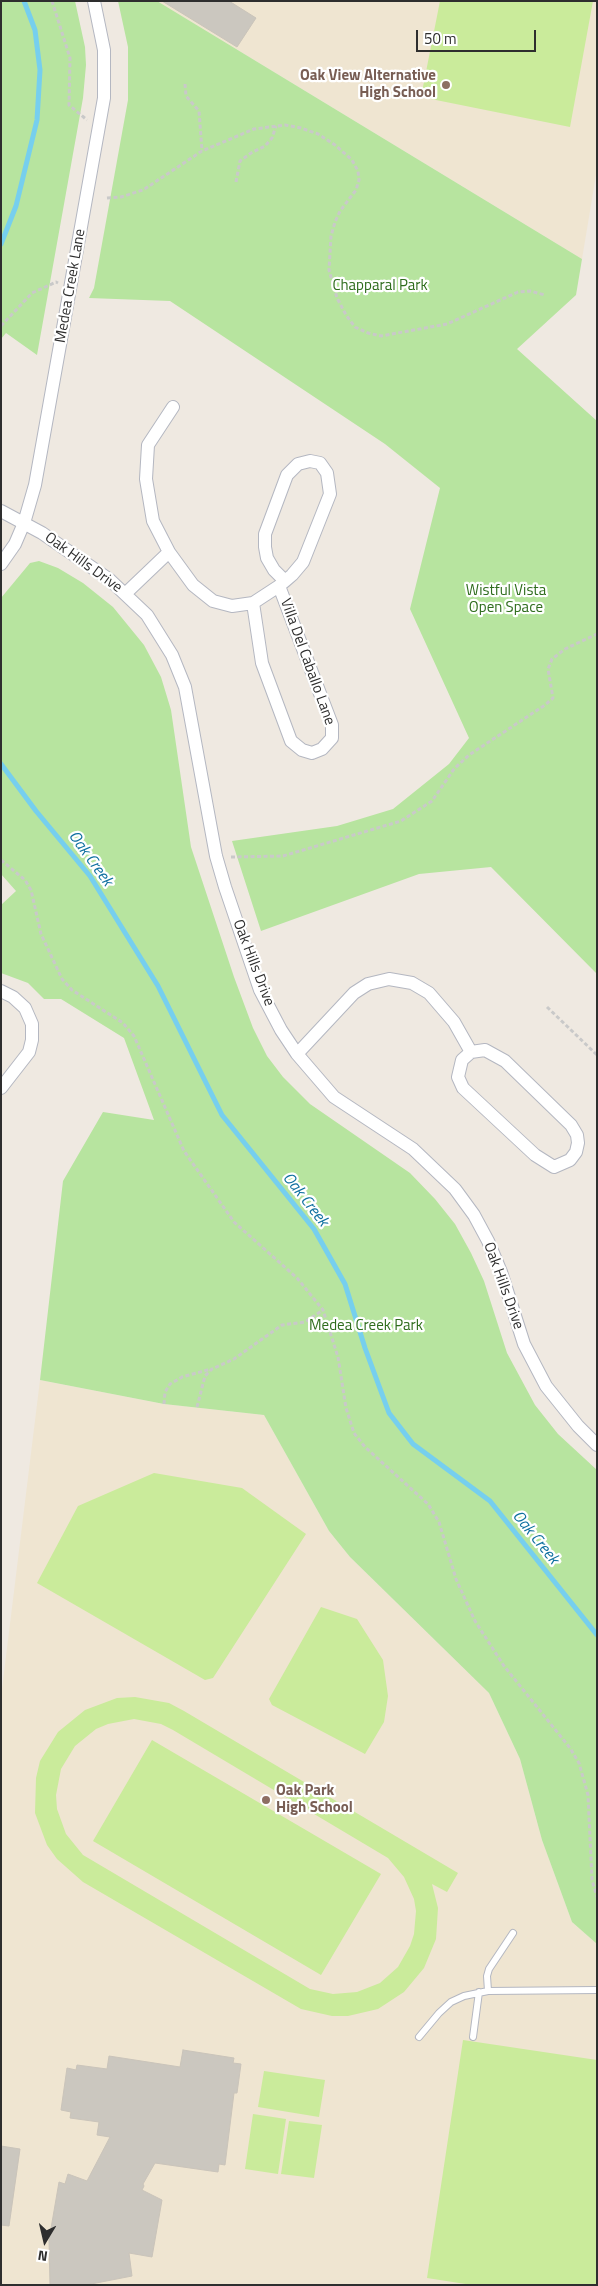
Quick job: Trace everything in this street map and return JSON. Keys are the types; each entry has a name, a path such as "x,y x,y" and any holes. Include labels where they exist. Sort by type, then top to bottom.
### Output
{"street":[{"name":"Medea Creek Lane","path":"1,564 15,544 24,523 35,485 100,122 105,72 104,50 94,1"},
{"path":"173,407 148,445 146,480 152,521 169,552 194,584 213,601 232,606 253,604 282,583 303,562 330,494 327,473 320,463 310,461 298,464 287,475 265,534 264,547 267,558 282,583"},
{"name":"Oak Hills Drive","path":"1,510 110,580 147,615 172,655 185,687 216,856 260,990 281,1030 297,1054 334,1097 413,1149 455,1189 488,1241 501,1272 524,1344 546,1386 578,1426 597,1445"},
{"path":"125,594 169,552"},
{"name":"Villa Del Caballo Lane","path":"253,604 262,663 291,741 302,750 312,753 322,749 332,738 332,725 282,583"},
{"path":"297,1054 354,993 368,984 389,979 412,982 429,993 454,1022 471,1052"},
{"path":"1,991 13,996 25,1008 32,1024 32,1040 28,1052 1,1088"},
{"path":"485,1050 505,1061 571,1125 577,1135 578,1143 576,1152 570,1160 554,1167 535,1155 463,1088 458,1077 458,1068 462,1060 471,1052 485,1050"}],"lane":[{"path":"488,1991 487,1976 490,1969 513,1933"},
{"path":"419,2037 427,2025 451,2002 479,1992 597,1990"},
{"path":"472,2037 479,1992"}],"path":[{"path":"52,1 70,58 69,105 84,120 100,122"},
{"path":"185,84 186,96 199,112 202,152"},
{"path":"236,182 240,161 265,146 272,138 276,126"},
{"path":"107,198 121,197 143,190 202,152 254,129 276,126 301,128 318,134 335,145 352,160 358,171 359,180 356,190 340,211 335,222 331,236 328,270 337,298 355,327 381,336 448,324 518,292 530,291 545,295"},
{"path":"1,326 32,293 56,282 70,287"},
{"path":"216,856 234,858 283,856 401,821 432,800 454,769 469,755 549,702 553,698 548,670 552,659 566,649 597,634"},
{"path":"1,860 25,880 31,890 41,934 62,979 72,990 123,1023 134,1036 184,1151 234,1222 296,1278 323,1310 338,1357 346,1408 354,1433 365,1447 428,1504 439,1522 456,1578 475,1621 504,1666 570,1748 578,1763 588,1795 592,1880 597,1897"},
{"path":"548,1007 597,1054"},
{"path":"164,1404 166,1392 170,1384 234,1359 282,1325 305,1322 323,1310"},
{"path":"197,1407 205,1376 212,1369"}],"shaded area":[{"name":"Oak View Alternative High School","path":"157,1 597,1 597,169 582,259"},
{"name":"Oak Park High School","path":"40,1380 164,1404 264,1415 329,1531 350,1557 489,1693 520,1759 542,1840 572,1922 597,1944 597,2285 1,2285 1,1697"}],"green space":[{"path":"1,1 75,1 85,47 86,65 83,98 37,355 6,333 1,339"},
{"path":"118,1 157,1 582,259 576,295 517,349 597,421 597,974 491,867 419,874 261,931 232,841 337,826 393,809 449,764 469,738 410,609 440,488 385,444 170,301 89,298 94,288 128,100 128,47"},
{"path":"440,1 593,1 570,127 421,97"},
{"name":"Medea Creek Park","path":"39,561 58,568 83,583 113,607 144,645 161,677 171,710 191,847 234,977 253,1028 267,1056 283,1077 310,1104 410,1173 435,1199 455,1224 484,1281 507,1353 535,1405 558,1434 597,1470 597,1944 572,1922 542,1840 520,1759 489,1693 350,1557 329,1531 264,1415 164,1404 40,1380 63,1181 103,1112 154,1120 124,1038 61,999 44,999 28,983 1,973 1,905 16,891 1,874 1,598 30,563"},
{"path":"154,1473 242,1488 306,1534 213,1678 205,1680 37,1583 78,1506"},
{"path":"321,1607 357,1619 383,1660 388,1696 384,1722 365,1754 272,1705 269,1699"},
{"path":"135,1697 169,1703 458,1873 447,1892 432,1884 438,1908 436,1939 424,1968 404,1992 378,2009 348,2016 332,2016 301,2009 83,1882 57,1859 47,1845 35,1813 36,1778 40,1761 58,1732 85,1710 117,1698","holes":["134,1719 161,1724 388,1858 404,1877 414,1899 416,1911 414,1934 410,1946 398,1967 380,1983 357,1992 333,1994 310,1989 83,1855 66,1834 57,1809 56,1795 61,1769 75,1746 96,1729 108,1724"]},
{"path":"152,1740 381,1874 321,1975 93,1841"},
{"path":"463,2040 597,2060 597,2285 472,2285 427,2278"},
{"path":"264,2071 325,2080 319,2117 258,2107"},
{"path":"253,2114 286,2119 278,2174 245,2169"},
{"path":"289,2121 322,2125 314,2178 281,2174"}],"building":[{"path":"162,1 229,1 256,18 237,47"},
{"path":"183,2050 234,2058 233,2063 241,2064 237,2093 234,2093 225,2165 219,2164 218,2172 155,2163 143,2184 142,2190 162,2200 152,2257 129,2253 132,2276 86,2285 50,2285 49,2240 59,2182 65,2184 68,2174 87,2181 110,2137 97,2135 99,2122 70,2118 71,2112 61,2110 67,2068 76,2070 77,2065 107,2069 109,2056 180,2067"},
{"path":"1,2146 20,2149 9,2226 1,2225"}],"waterway":[{"path":"1,244 16,206 37,120 40,70 35,30 24,1"},
{"name":"Oak Creek","path":"1,764 36,811 90,876 158,986 222,1115 314,1229 345,1284 365,1348 389,1413 413,1444 490,1501 597,1635"}],"place":[{"name":"Oak View Alternative High School","path":"446,85"},
{"name":"Oak Park High School","path":"266,1800"}],"park label":[{"name":"Chapparal Park","path":"380,286"},
{"name":"Wistful Vista Open Space","path":"506,600"}]}
